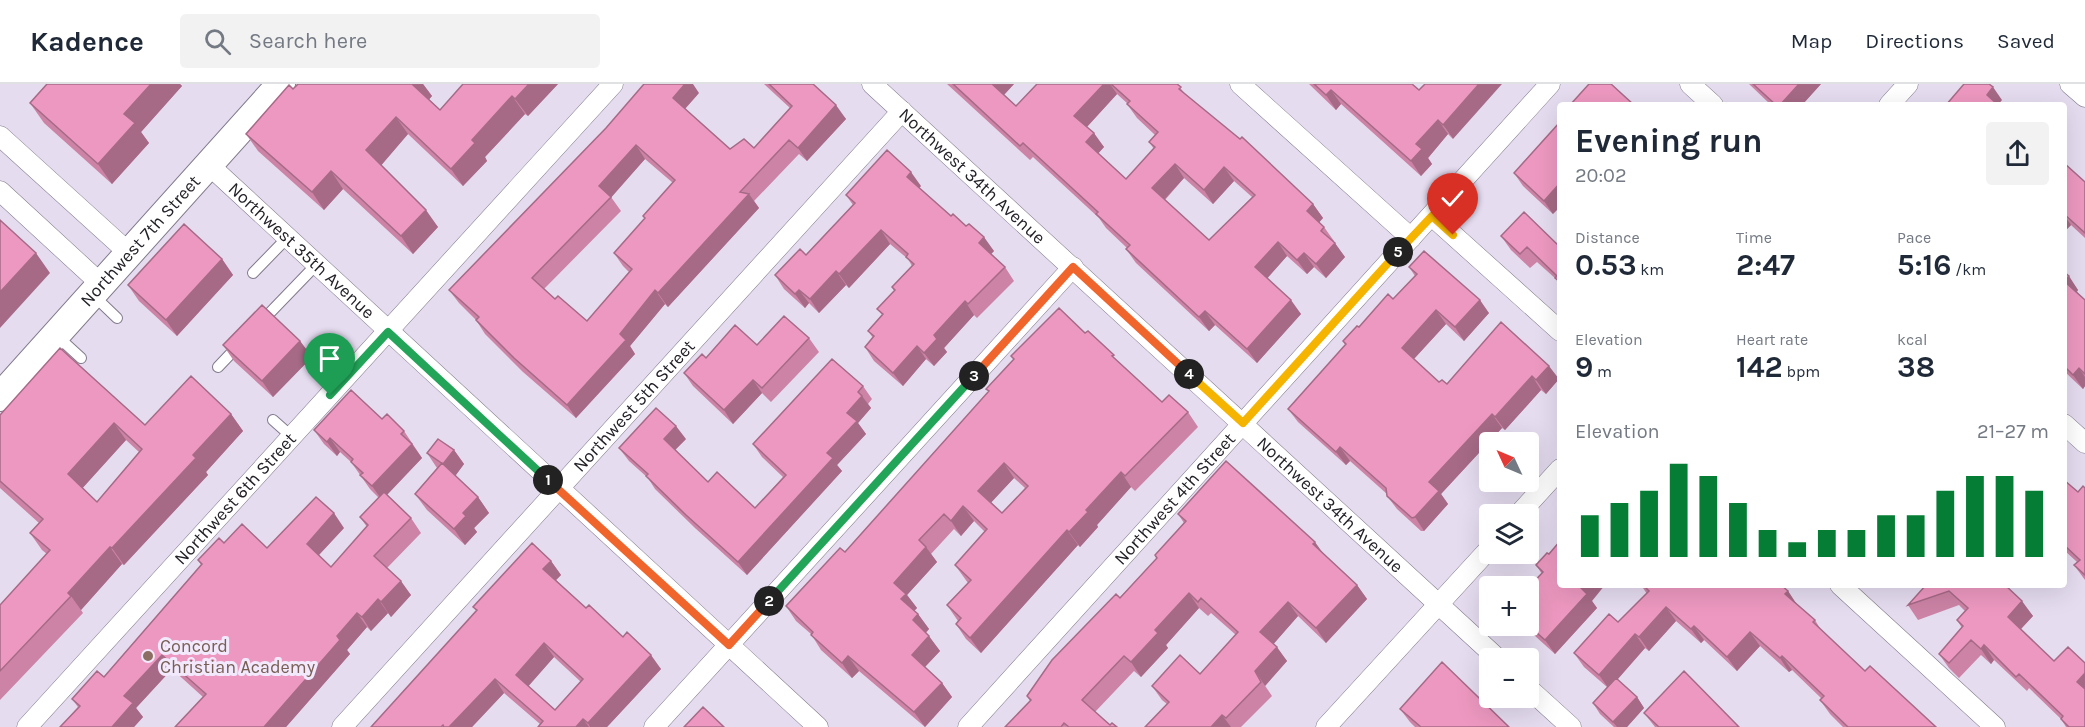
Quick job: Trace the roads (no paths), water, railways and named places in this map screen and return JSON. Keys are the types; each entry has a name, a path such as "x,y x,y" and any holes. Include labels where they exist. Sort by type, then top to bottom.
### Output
{"main road":[{"name":"Northwest 7th Street","path":"0,397 281,84"}],"street":[{"name":"Northwest 6th Street","path":"27,727 613,84"},
{"name":"Northwest 34th Avenue","path":"872,84 1486,648"},
{"path":"1240,84 1411,238"},
{"name":"Northwest 4th Street","path":"968,727 1550,84"},
{"path":"1690,84 1710,102"},
{"path":"1891,102 1908,84"},
{"path":"2070,84 2085,98"},
{"name":"Northwest 5th Street","path":"342,727 902,111"},
{"path":"4,147 129,253"},
{"name":"Northwest 35th Avenue","path":"209,165 818,727"},
{"path":"0,192 97,289"},
{"path":"1432,216 1557,328"},
{"path":"654,727 1073,267"},
{"path":"2067,427 2085,443"},
{"path":"1528,504 1557,472"},
{"path":"1326,727 1479,560"},
{"path":"1843,588 1995,727"},
{"path":"1539,698 1571,727"}],"lane":[{"path":"253,273 287,238"},
{"path":"251,333 316,264"},
{"path":"97,289 117,318"},
{"path":"56,335 81,358"},
{"path":"218,367 243,341"},
{"path":"273,420 291,436"}],"place":[{"name":"Concord Christian Academy","path":"148,656"}]}
